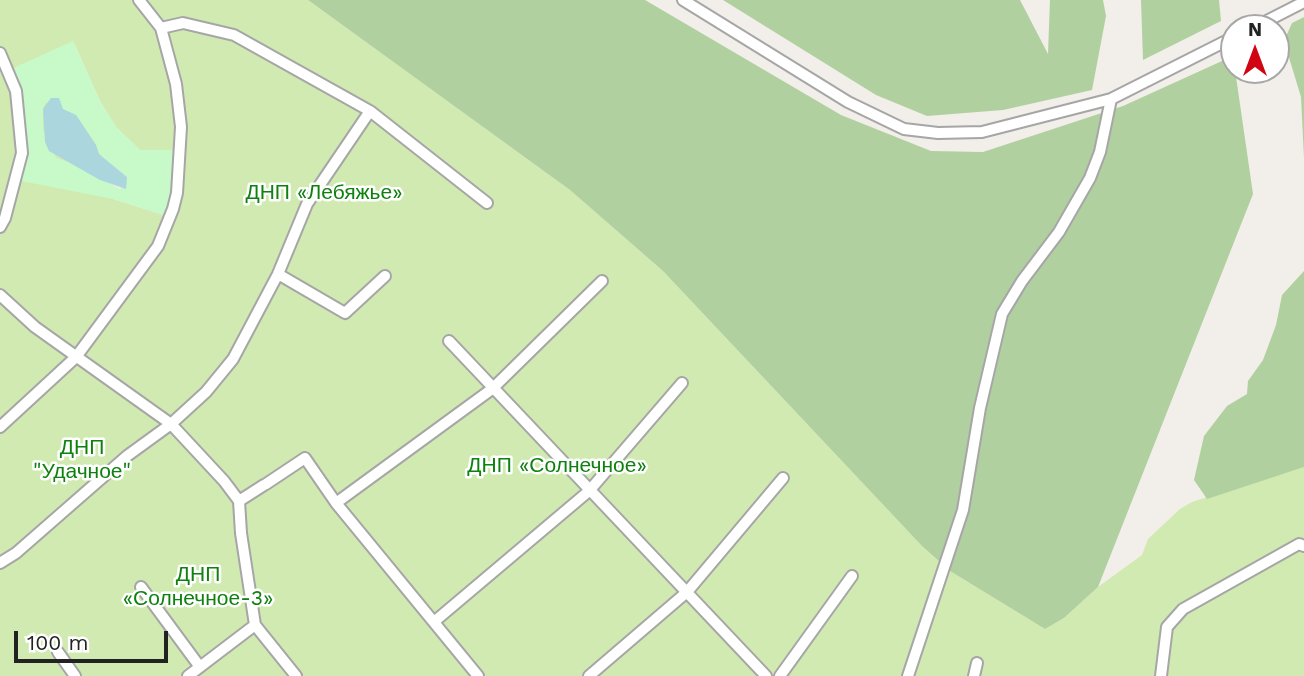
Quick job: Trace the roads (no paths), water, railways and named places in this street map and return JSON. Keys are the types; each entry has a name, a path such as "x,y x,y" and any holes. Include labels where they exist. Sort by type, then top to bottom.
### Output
{"street":[{"path":"0,426 75,357 158,246 173,209 177,192 181,127 176,84 161,28 139,0"},
{"path":"683,0 848,102 904,129 938,133 982,132 1111,99 1220,44"},
{"path":"1280,14 1304,2"},
{"path":"161,28 183,23 234,35 370,111 487,203"},
{"path":"0,53 16,91 22,153 5,218 0,227"},
{"path":"908,676 963,510 980,408 1002,314 1022,281 1059,232 1090,178 1100,152 1111,99"},
{"path":"0,563 16,553 127,456 171,424 206,392 233,359 278,274 307,204 370,111"},
{"path":"278,274 345,313 385,276"},
{"path":"336,503 492,389 602,281"},
{"path":"0,295 75,357 171,424 239,501 241,533 255,625 296,676"},
{"path":"449,341 766,676"},
{"path":"435,621 589,491 682,383"},
{"path":"239,501 305,458 336,503 478,676"},
{"path":"589,676 687,592 783,478"},
{"path":"1161,676 1167,627 1183,609 1299,544 1304,546"},
{"path":"780,676 852,576"},
{"path":"141,587 200,667"},
{"path":"188,676 255,625"},
{"path":"58,652 75,676"},
{"path":"974,676 977,663"}],"water":[{"path":"51,98 59,98 63,109 76,115 99,154 127,177 126,189 100,180 49,151 45,142 43,109"}],"park label":[{"name":"ДНП «Лебяжье»","path":"324,193"},
{"name":"ДНП \"Удачное\"","path":"82,460"},
{"name":"ДНП «Солнечное»","path":"557,466"},
{"name":"ДНП «Солнечное-3»","path":"198,587"}]}
